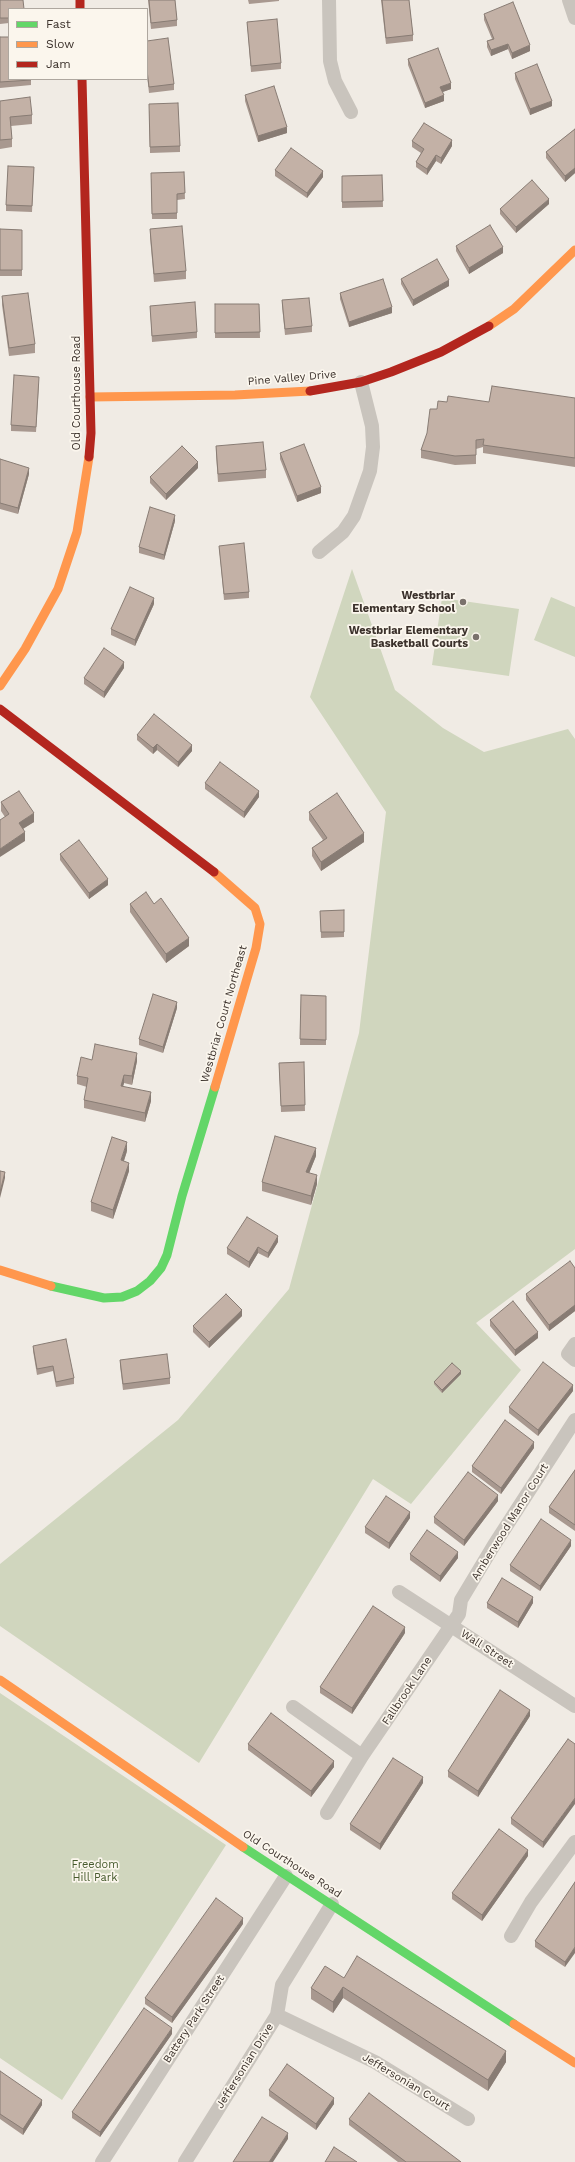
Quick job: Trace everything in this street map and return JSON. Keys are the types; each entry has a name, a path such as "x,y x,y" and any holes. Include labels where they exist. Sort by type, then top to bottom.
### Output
{"street":[{"path":"329,0 330,61 335,81 351,112"},
{"path":"569,0 575,18"},
{"name":"Old Courthouse Road","path":"0,686 43,619 58,589 82,515 88,472 91,433 82,80"},
{"name":"Pine Valley Drive","path":"90,397 294,392 328,389 362,382 441,352 494,323 514,309 575,250"},
{"path":"319,552 343,532 354,516 370,471 373,448 372,426 362,382"},
{"name":"Westbriar Court Northeast","path":"0,709 235,888 255,908 260,924 256,948 182,1196 167,1255 161,1268 150,1281 137,1291 122,1297 104,1298 72,1292 0,1270"},
{"path":"575,1344 568,1354 575,1360"},
{"name":"Amberwood Manor Court","path":"451,1625 459,1614 461,1600 575,1420"},
{"name":"Wall Street","path":"399,1592 575,1706"},
{"name":"Fallbrook Lane","path":"327,1813 362,1756 451,1625"},
{"name":"Old Courthouse Road","path":"0,1680 286,1876 332,1904 575,2063"},
{"path":"293,1707 362,1756"},
{"path":"510,1936 532,1902 575,1842"},
{"name":"Battery Park Street","path":"102,2162 286,1876"},
{"name":"Jeffersonian Drive","path":"185,2162 277,2015 282,1985 332,1904"},
{"name":"Jeffersonian Court","path":"277,2015 375,2062 468,2119"}],"green space":[{"path":"352,569 395,690 443,728 484,752 568,729 575,739 575,1249 476,1323 521,1370 411,1504 373,1479 199,1763 0,1626 0,1564 178,1420 289,1289 359,1033 386,812 310,697"},
{"path":"551,597 575,607 575,657 534,640"},
{"name":"Westbriar Elementary Basketball Courts","path":"442,598 519,609 509,676 432,665"},
{"name":"Freedom Hill Park","path":"0,1693 226,1845 62,2100 0,2058"}],"building":[{"path":"0,0 23,0 24,8 8,8 8,18 0,18"},
{"path":"149,0 175,0 177,20 151,23"},
{"path":"382,0 409,0 413,35 386,38"},
{"path":"513,2 530,45 512,53 508,44 491,50 487,41 494,39 484,14"},
{"path":"277,19 281,63 251,66 247,22"},
{"path":"0,37 8,37 8,80 31,80 0,82"},
{"path":"168,38 174,84 149,87 148,41"},
{"path":"438,48 451,83 440,87 444,95 425,103 408,59"},
{"path":"537,64 552,101 530,109 515,73"},
{"path":"274,86 287,127 258,136 245,95"},
{"path":"30,97 32,115 10,117 12,139 0,140 0,101"},
{"path":"178,103 180,146 150,147 149,104"},
{"path":"424,123 452,140 441,158 436,155 427,169 416,162 424,149 412,141"},
{"path":"575,129 575,168 565,176 546,152"},
{"path":"291,148 323,171 307,193 275,170"},
{"path":"8,166 34,167 32,206 6,205"},
{"path":"184,172 185,193 177,194 177,213 152,214 151,173"},
{"path":"382,175 383,201 342,202 342,176"},
{"path":"532,180 549,199 516,227 500,209"},
{"path":"490,225 503,247 469,268 456,246"},
{"path":"182,226 186,271 154,274 150,229"},
{"path":"0,229 22,230 22,270 0,270"},
{"path":"437,259 449,280 413,300 401,279"},
{"path":"383,279 392,307 349,322 340,293"},
{"path":"28,293 35,344 9,348 2,296"},
{"path":"309,298 312,326 285,329 282,300"},
{"path":"195,302 197,332 152,336 150,306"},
{"path":"215,304 259,304 260,332 215,333"},
{"path":"14,375 39,377 36,427 11,425"},
{"path":"492,386 575,398 575,458 483,445 484,439 476,440 476,455 455,456 421,450 427,433 430,409 437,409 438,401 447,402 448,396 489,402"},
{"path":"263,442 266,470 218,474 216,446"},
{"path":"304,444 321,487 297,496 280,453"},
{"path":"182,446 198,462 166,494 150,477"},
{"path":"0,459 29,468 18,508 0,503"},
{"path":"150,507 175,515 164,555 139,547"},
{"path":"244,543 249,592 224,594 219,546"},
{"path":"130,587 154,598 135,640 111,629"},
{"path":"104,648 124,662 104,692 84,678"},
{"path":"154,714 192,745 178,762 157,744 153,748 137,735"},
{"path":"220,762 259,791 244,812 205,783"},
{"path":"19,791 34,813 19,823 25,832 0,849 0,820 9,814 1,802"},
{"path":"337,793 364,833 321,862 312,848 327,838 309,812"},
{"path":"79,840 108,879 89,893 60,854"},
{"path":"146,892 154,904 161,898 189,938 166,954 130,904"},
{"path":"344,910 344,932 321,932 320,911"},
{"path":"153,994 177,1002 163,1047 139,1039"},
{"path":"301,995 326,996 326,1040 300,1039"},
{"path":"95,1044 137,1053 132,1076 124,1075 121,1086 151,1092 145,1113 84,1100 88,1078 77,1076 81,1057 92,1060"},
{"path":"304,1062 305,1105 281,1106 279,1063"},
{"path":"275,1136 316,1148 306,1172 317,1175 311,1196 262,1182"},
{"path":"112,1137 127,1142 121,1160 129,1163 113,1210 91,1202"},
{"path":"0,1171 5,1172 0,1192"},
{"path":"247,1217 278,1236 268,1253 258,1247 249,1262 227,1248"},
{"path":"570,1261 575,1268 575,1305 549,1325 526,1294"},
{"path":"226,1294 242,1310 209,1342 193,1326"},
{"path":"513,1301 538,1332 515,1350 490,1320"},
{"path":"66,1339 74,1378 56,1382 53,1366 37,1369 33,1346"},
{"path":"167,1354 170,1378 123,1384 120,1360"},
{"path":"543,1362 573,1385 538,1430 509,1407"},
{"path":"452,1363 461,1371 442,1390 434,1382"},
{"path":"505,1420 534,1442 501,1488 472,1466"},
{"path":"575,1470 575,1525 549,1507"},
{"path":"468,1472 498,1495 464,1540 434,1517"},
{"path":"386,1496 410,1512 389,1543 365,1527"},
{"path":"541,1519 571,1540 540,1586 510,1565"},
{"path":"427,1530 458,1552 440,1576 410,1554"},
{"path":"502,1578 533,1597 518,1622 487,1603"},
{"path":"373,1606 405,1627 352,1708 320,1687"},
{"path":"500,1690 530,1710 478,1791 448,1771"},
{"path":"271,1713 334,1761 311,1791 248,1744"},
{"path":"568,1739 575,1744 575,1798 543,1842 511,1818"},
{"path":"393,1758 423,1777 380,1844 350,1824"},
{"path":"499,1829 528,1850 482,1915 452,1893"},
{"path":"575,1882 575,1947 565,1962 535,1941"},
{"path":"216,1898 243,1918 172,2017 145,1998"},
{"path":"357,1956 506,2051 488,2080 343,1987 333,2002 311,1988 325,1966 344,1978"},
{"path":"144,2008 172,2028 100,2132 72,2112"},
{"path":"287,2064 334,2098 316,2124 269,2090"},
{"path":"0,2071 42,2100 23,2129 0,2114"},
{"path":"369,2093 461,2162 406,2162 349,2119"},
{"path":"262,2117 288,2133 269,2162 233,2162"},
{"path":"334,2147 357,2162 325,2162"}],"traffic: fast":[{"path":"51,1286 104,1298 122,1297 137,1291 150,1281 161,1268 167,1255 182,1196 215,1087"},
{"path":"243,1847 514,2024"}],"traffic: slow":[{"path":"489,326 514,309 575,250"},
{"path":"90,397 235,395 310,391"},
{"path":"0,686 25,649 58,589 77,532 89,457"},
{"path":"214,872 255,908 260,924 256,948 215,1087"},
{"path":"0,1270 51,1286"},
{"path":"0,1680 243,1847"},
{"path":"514,2024 575,2063"}],"traffic: jam":[{"path":"80,0 80,8"},
{"path":"82,80 91,433 89,457"},
{"path":"310,391 361,382 391,372 441,352 489,326"},
{"path":"0,709 214,872"}],"place":[{"name":"Westbriar Elementary School","path":"463,602"},
{"name":"Westbriar Elementary Basketball Courts","path":"476,637"}]}
